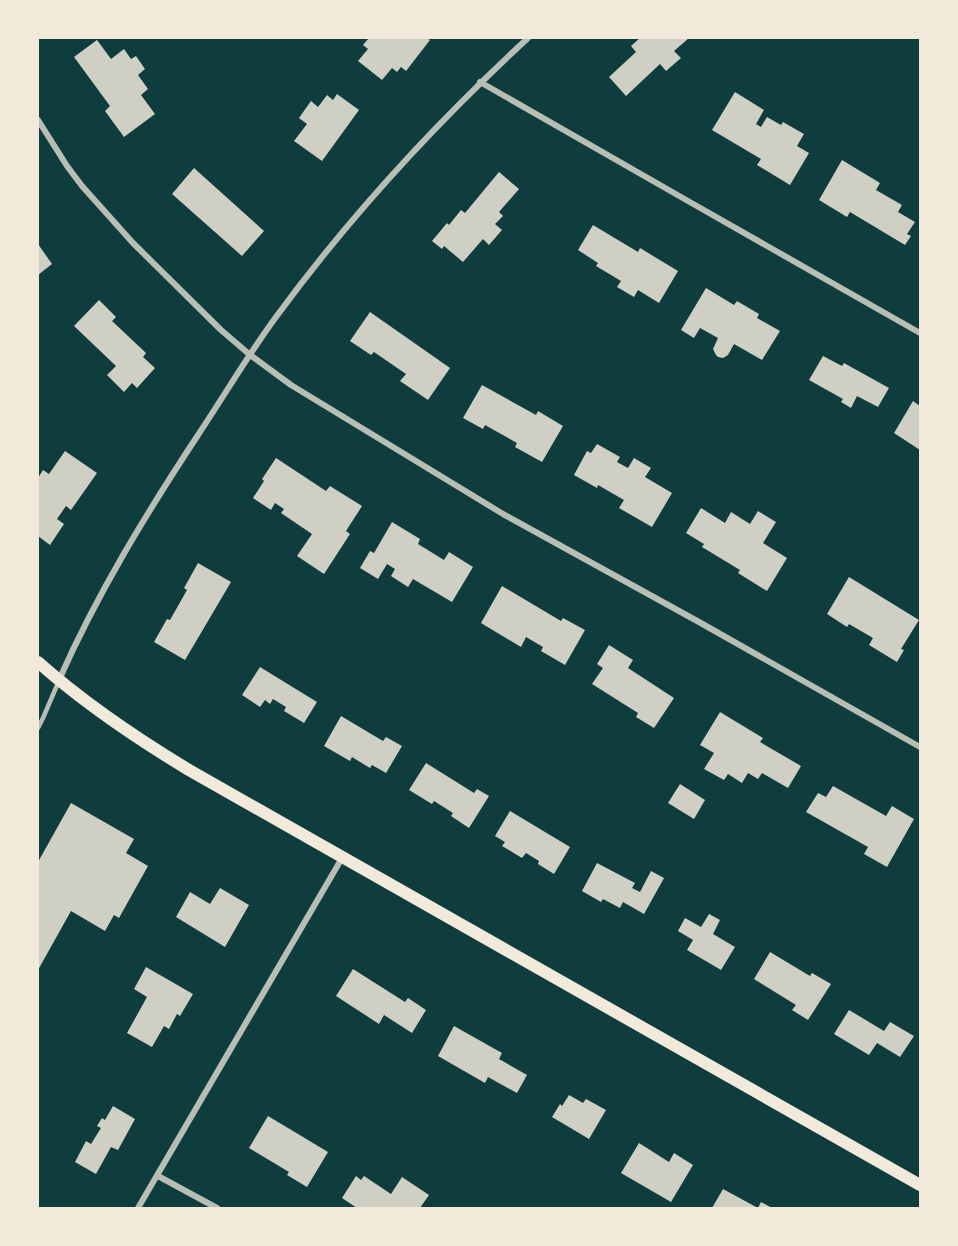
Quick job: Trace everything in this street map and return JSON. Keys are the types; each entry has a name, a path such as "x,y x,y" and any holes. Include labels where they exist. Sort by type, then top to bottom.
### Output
{"main road":[{"path":"38,662 95,708 162,754 921,1185"}],"street":[{"path":"60,680 74,646 136,531 249,354 290,298 371,199 480,82 528,38"},
{"path":"480,82 921,333"},
{"path":"38,120 66,166 132,243 201,311 249,354 291,385 503,514 921,747"},
{"path":"138,1209 342,857"},
{"path":"158,1176 217,1209"}],"lane":[{"path":"38,728 60,680"}],"building":[{"path":"369,38 426,38 430,40 406,71 401,67 397,72 392,68 382,80 358,61 368,49 363,45"},
{"path":"640,38 689,38 674,51 681,58 666,71 660,64 626,96 609,77 636,52 631,46"},
{"path":"97,40 111,59 124,49 131,59 136,56 145,69 138,75 148,89 141,95 155,114 124,137 105,111 110,106 74,57"},
{"path":"735,92 764,110 756,124 761,127 767,117 781,125 783,122 804,134 797,146 809,153 790,185 757,165 761,159 712,130"},
{"path":"337,94 359,110 322,161 294,141 307,124 299,118 311,101 318,107 327,95 333,100"},
{"path":"842,160 880,183 876,190 902,205 898,212 915,222 907,234 911,236 905,245 850,212 847,217 819,200"},
{"path":"194,168 264,231 242,256 172,194"},
{"path":"499,172 519,189 499,212 503,216 495,224 502,230 489,245 483,239 463,262 444,246 442,249 432,241 461,210 465,213"},
{"path":"593,225 638,252 640,248 678,271 659,303 638,290 634,297 617,287 621,281 596,266 598,263 578,250"},
{"path":"38,244 52,264 38,275"},
{"path":"706,288 734,305 737,301 759,314 757,318 780,331 762,360 734,344 728,355 723,358 718,357 713,349 718,338 700,328 694,338 681,330"},
{"path":"99,300 116,317 112,321 146,353 143,357 155,368 137,388 132,383 124,392 107,375 116,366 74,326"},
{"path":"370,312 450,368 428,400 400,381 406,374 374,352 371,355 350,341"},
{"path":"823,356 842,366 844,363 889,388 878,407 857,396 851,408 841,402 843,399 809,380"},
{"path":"482,385 536,415 538,411 563,426 542,462 515,447 517,443 485,425 483,429 463,418"},
{"path":"913,401 920,406 920,450 894,433"},
{"path":"597,444 620,457 617,462 628,468 634,458 651,468 645,477 672,493 652,527 619,508 624,500 574,475 587,451 591,453"},
{"path":"65,451 97,473 71,510 66,506 57,519 64,524 50,545 38,536 38,478 43,470 49,474"},
{"path":"276,458 326,491 330,486 362,506 346,531 350,534 324,574 297,556 312,534 281,513 284,509 275,503 271,510 253,498"},
{"path":"701,508 725,523 731,512 750,524 758,511 776,522 763,543 787,558 767,591 738,573 740,570 702,547 704,544 686,533"},
{"path":"392,522 420,539 418,544 444,560 449,552 473,567 452,602 413,579 408,587 391,576 395,569 387,564 378,579 360,568 370,551 374,553"},
{"path":"198,563 231,582 185,660 154,642 187,590 184,588"},
{"path":"849,577 919,620 901,649 904,650 897,662 869,645 873,638 849,624 847,627 827,614"},
{"path":"502,586 561,621 563,618 585,630 565,665 541,651 543,647 526,637 521,647 481,623"},
{"path":"609,645 633,660 628,668 674,698 654,728 636,717 638,713 592,684 603,668 597,664"},
{"path":"260,667 317,702 304,723 284,711 286,707 273,699 270,704 265,700 260,707 242,695"},
{"path":"720,712 763,738 760,742 801,766 788,788 762,773 758,779 748,773 742,783 728,774 724,780 704,769 714,753 700,745"},
{"path":"341,716 383,741 386,737 402,746 386,773 372,765 370,768 352,757 350,761 324,746"},
{"path":"426,763 474,793 477,789 489,796 469,828 451,816 453,813 434,801 432,804 409,790"},
{"path":"680,784 705,800 694,819 668,803"},
{"path":"833,786 886,816 892,806 914,819 887,867 864,854 868,847 806,812 818,793 826,797"},
{"path":"71,803 134,839 126,853 148,866 119,918 114,915 105,931 71,911 38,970 38,862"},
{"path":"510,811 570,847 554,874 526,853 522,858 502,846 505,842 495,836"},
{"path":"597,863 635,883 632,888 640,892 651,871 664,878 644,914 623,902 620,908 603,899 601,902 582,891"},
{"path":"220,888 249,905 225,947 176,917 190,892 210,904"},
{"path":"709,914 720,920 713,934 735,947 721,970 687,950 693,940 678,931 685,918 701,927"},
{"path":"770,952 810,976 812,973 831,984 808,1020 792,1010 796,1005 754,979"},
{"path":"146,967 193,994 180,1016 177,1014 169,1029 164,1026 152,1047 127,1033 147,997 134,989"},
{"path":"353,969 405,1002 408,998 426,1010 412,1033 384,1015 379,1024 336,996"},
{"path":"849,1010 884,1031 890,1022 914,1036 900,1057 877,1043 869,1055 834,1034"},
{"path":"454,1026 502,1053 499,1059 527,1075 517,1093 488,1077 485,1083 438,1056"},
{"path":"569,1095 583,1103 586,1099 606,1110 589,1139 552,1117"},
{"path":"113,1106 135,1119 118,1150 111,1147 96,1174 75,1162 86,1141 91,1144 101,1128 97,1126 102,1118 105,1120"},
{"path":"268,1116 328,1152 307,1187 287,1175 289,1172 249,1148"},
{"path":"639,1143 669,1162 674,1153 693,1165 671,1202 621,1173"},
{"path":"356,1176 361,1180 364,1176 391,1194 402,1177 429,1195 420,1208 357,1208 342,1198"},
{"path":"723,1189 758,1208 712,1208"},
{"path":"761,1202 772,1208 758,1208"}]}
